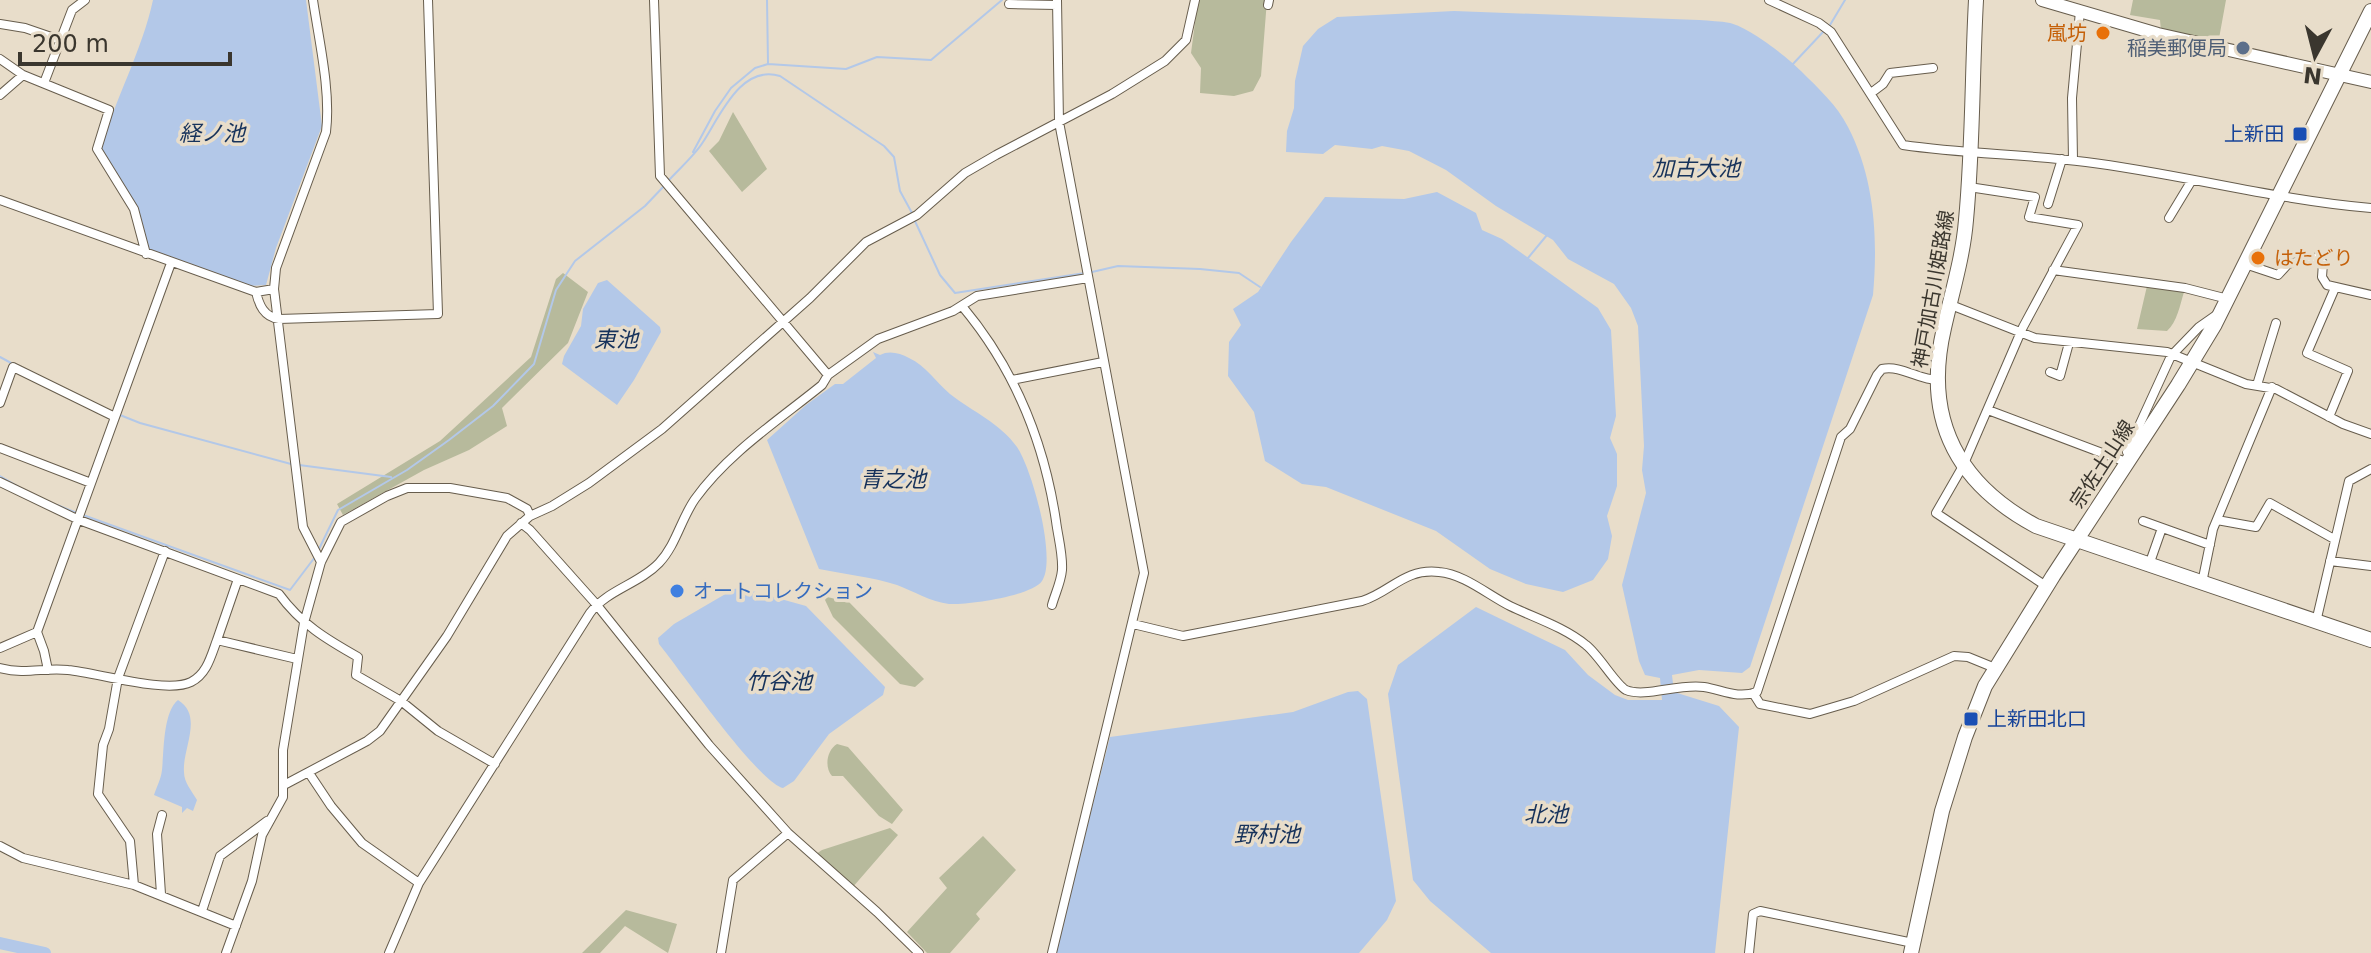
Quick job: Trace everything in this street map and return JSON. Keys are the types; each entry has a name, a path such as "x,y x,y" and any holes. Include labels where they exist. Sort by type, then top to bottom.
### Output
{"main road":[{"name":"神戸加古川姫路線","path":"1976,0 1966,223 1944,328 1938,380 1944,422 1963,466 1978,485 2010,512 2036,526 2371,640"},
{"path":"2042,0 2158,34 2371,82"},
{"name":"宗佐土山線","path":"1912,948 1942,811 1976,705 2046,586 2193,361 2225,305 2371,11"}],"street":[{"path":"44,83 72,10 85,0"},
{"path":"313,0 321,50 326,132 276,268 274,289 303,527 321,562"},
{"path":"256,292 260,308 279,319 438,314 428,0"},
{"path":"654,0 660,176 828,375"},
{"path":"284,785 380,731 447,636 507,536 521,523 589,483 662,429 866,242 914,216 965,173 1112,94 1165,61 1186,40 1195,0"},
{"path":"1769,0 1819,23 1831,32 1903,145 2073,160 2278,197 2371,208"},
{"path":"1009,4 1057,3 1059,122 1144,573 1052,953"},
{"path":"2073,160 2072,98 2080,11"},
{"path":"0,24 25,28 60,40"},
{"path":"0,59 23,75 109,110 97,149 134,209 146,254"},
{"path":"1871,93 1883,84 1890,73 1933,68"},
{"path":"0,95 23,75"},
{"path":"2048,204 2052,182 2062,159"},
{"path":"2169,218 2192,180"},
{"path":"1969,187 2035,197 2029,217 2078,225 2022,332 1963,466 1936,513 2046,586"},
{"path":"0,200 256,292 274,289"},
{"path":"2245,264 2278,275 2288,264 2318,257 2323,263 2324,282 2335,288 2371,295"},
{"path":"48,670 37,632 171,263"},
{"path":"1988,410 2125,461 2173,354 2225,305 2185,288 2053,270"},
{"path":"389,953 419,883 596,604 654,568 666,556 693,501 720,469 822,385 828,375 878,339 962,306 977,296 1087,274"},
{"path":"2329,417 2348,371 2307,353 2335,288"},
{"path":"1951,305 2035,338 2173,354 2246,384 2272,387 2329,417 2371,434"},
{"path":"962,306 998,353 1039,441 1051,484 1062,571 1052,605"},
{"path":"2257,385 2276,323"},
{"path":"2050,372 2060,376 2069,343"},
{"path":"1012,380 1103,362"},
{"path":"0,403 13,367 115,417"},
{"path":"1133,624 1183,636 1362,601 1378,596 1404,576 1437,571 1467,582 1574,636 1605,664 1620,686 1627,690 1642,693 1677,686 1705,687 1730,695 1757,692 1841,437 1850,429 1882,369 1896,368 1929,380 1938,380"},
{"path":"2202,583 2217,520 2272,387"},
{"path":"0,448 91,483"},
{"path":"2316,622 2349,481 2371,469"},
{"path":"0,482 79,520 279,594 304,623 358,657 356,675 401,701 438,731 495,764"},
{"path":"226,953 252,881 268,821 283,797 283,750 304,623 321,562 341,522 407,488 450,488 507,498 527,509 530,516"},
{"path":"2217,520 2256,527 2270,503 2334,539"},
{"path":"2143,521 2210,545"},
{"path":"521,523 596,604 709,745 788,833 914,951"},
{"path":"2149,565 2162,528"},
{"path":"134,885 130,841 98,794 103,745 118,678 165,551"},
{"path":"2330,561 2371,566"},
{"path":"0,668 17,672 65,669 164,686 194,681 204,672 238,579"},
{"path":"0,648 37,632"},
{"path":"217,640 297,659"},
{"path":"1753,693 1760,704 1810,714 1854,701 1954,656 1968,657 1995,668"},
{"path":"309,773 362,843 419,883"},
{"path":"161,894 157,834 162,815"},
{"path":"202,911 220,856 268,821"},
{"path":"721,953 733,880 788,833"},
{"path":"0,846 23,858 161,894 236,926"},
{"path":"1749,953 1753,914 1760,911 1912,948"}],"green space":[{"path":"1198,0 1267,0 1261,76 1253,91 1234,96 1200,93 1201,68 1191,53"},
{"path":"2133,0 2226,0 2218,44 2161,31 2160,20 2130,15"},
{"path":"733,112 767,169 742,192 709,151 719,141"},
{"path":"563,273 588,292 568,343 502,408 507,426 469,450 424,470 343,515 337,504 440,441 531,357 556,279"},
{"path":"2147,286 2184,292 2176,318 2167,331 2137,329"},
{"path":"827,597 849,602 924,679 915,687 900,684 833,617 825,600"},
{"path":"837,744 848,747 903,810 892,824 879,816 843,776 832,776 828,759"},
{"path":"890,828 898,835 852,888 816,854 822,850"},
{"path":"983,836 1016,870 976,914 980,919 950,953 927,953 907,932 947,888 939,878"},
{"path":"626,910 677,924 668,953 625,926 600,953 582,953"}],"water":[{"name":"経ノ池","path":"153,0 306,0 322,126 276,248 266,285 249,286 150,251 138,212 101,149"},
{"name":"加古大池","path":"1454,11 1699,20 1738,26 1786,58 1827,97 1848,127 1864,167 1874,231 1873,295 1750,667 1742,673 1699,670 1672,675 1674,692 1719,706 1739,727 1715,953 1491,953 1430,901 1413,880 1388,694 1398,665 1476,607 1565,650 1588,675 1615,695 1628,700 1662,700 1660,678 1645,675 1639,661 1622,585 1646,493 1642,470 1644,446 1638,326 1631,308 1614,284 1568,259 1553,240 1496,206 1446,170 1409,151 1382,146 1372,149 1335,145 1323,154 1286,152 1303,46 1318,29 1337,17"},
{"path":"1437,192 1476,213 1482,230 1502,239 1598,308 1611,330 1616,416 1610,438 1617,454 1617,486 1607,516 1612,536 1608,559 1593,580 1563,592 1526,584 1490,569 1436,531 1326,487 1302,484 1265,461 1254,412 1228,376 1229,342 1241,325 1233,309 1258,292 1325,197 1404,199"},
{"name":"東池","path":"607,280 660,327 661,332 617,405 562,364 581,326 583,309 598,283"},
{"name":"青之池","path":"873,352 880,355 898,354 915,361 950,394 1003,431 1017,447 1029,474 1045,535 1046,570 1042,581 1036,586 998,598 949,604 887,582 819,569 767,440 806,405 835,384 843,384 876,358"},
{"name":"竹谷池","path":"741,588 806,606 885,687 883,695 829,734 794,781 783,788 756,767 659,644 658,638 674,624 734,589"},
{"name":"野村池","path":"1358,691 1367,699 1396,901 1387,920 1359,953 1055,953 1110,737 1293,712"},
{"path":"178,700 190,715 184,776 197,800 193,811 187,808 182,813 182,807 154,795 161,773 169,713"}],"waterway":[{"path":"767,0 768,63"},
{"path":"693,152 731,88 755,68 768,64 846,69 877,57 931,60 1002,0"},
{"path":"1830,25 1845,0"},
{"path":"1792,65 1823,32"},
{"path":"669,180 700,147 733,95 743,85 766,74 780,76 884,146 894,157 900,191 912,213"},
{"path":"318,551 338,510 407,470 449,440 493,406 534,364 556,290 575,261 645,206 665,185"},
{"path":"914,219 940,275 955,293 1085,273"},
{"path":"1528,258 1547,235"},
{"path":"1092,272 1118,266 1200,269 1239,273 1260,287"},
{"path":"0,357 13,364"},
{"path":"120,415 291,464"},
{"path":"299,465 391,477"},
{"path":"0,476 19,487"},
{"path":"57,505 77,513"},
{"path":"83,515 290,590 315,557"},
{"path":"0,943 45,953"}],"place":[{"name":"嵐坊","path":"2103,33"},
{"name":"稲美郵便局","path":"2243,48"},
{"name":"上新田","path":"2300,134"},
{"name":"はたどり","path":"2258,258"},
{"name":"オートコレクション","path":"677,591"},
{"name":"上新田北口","path":"1971,719"}],"water label":[{"name":"北池","path":"1546,814"}]}
